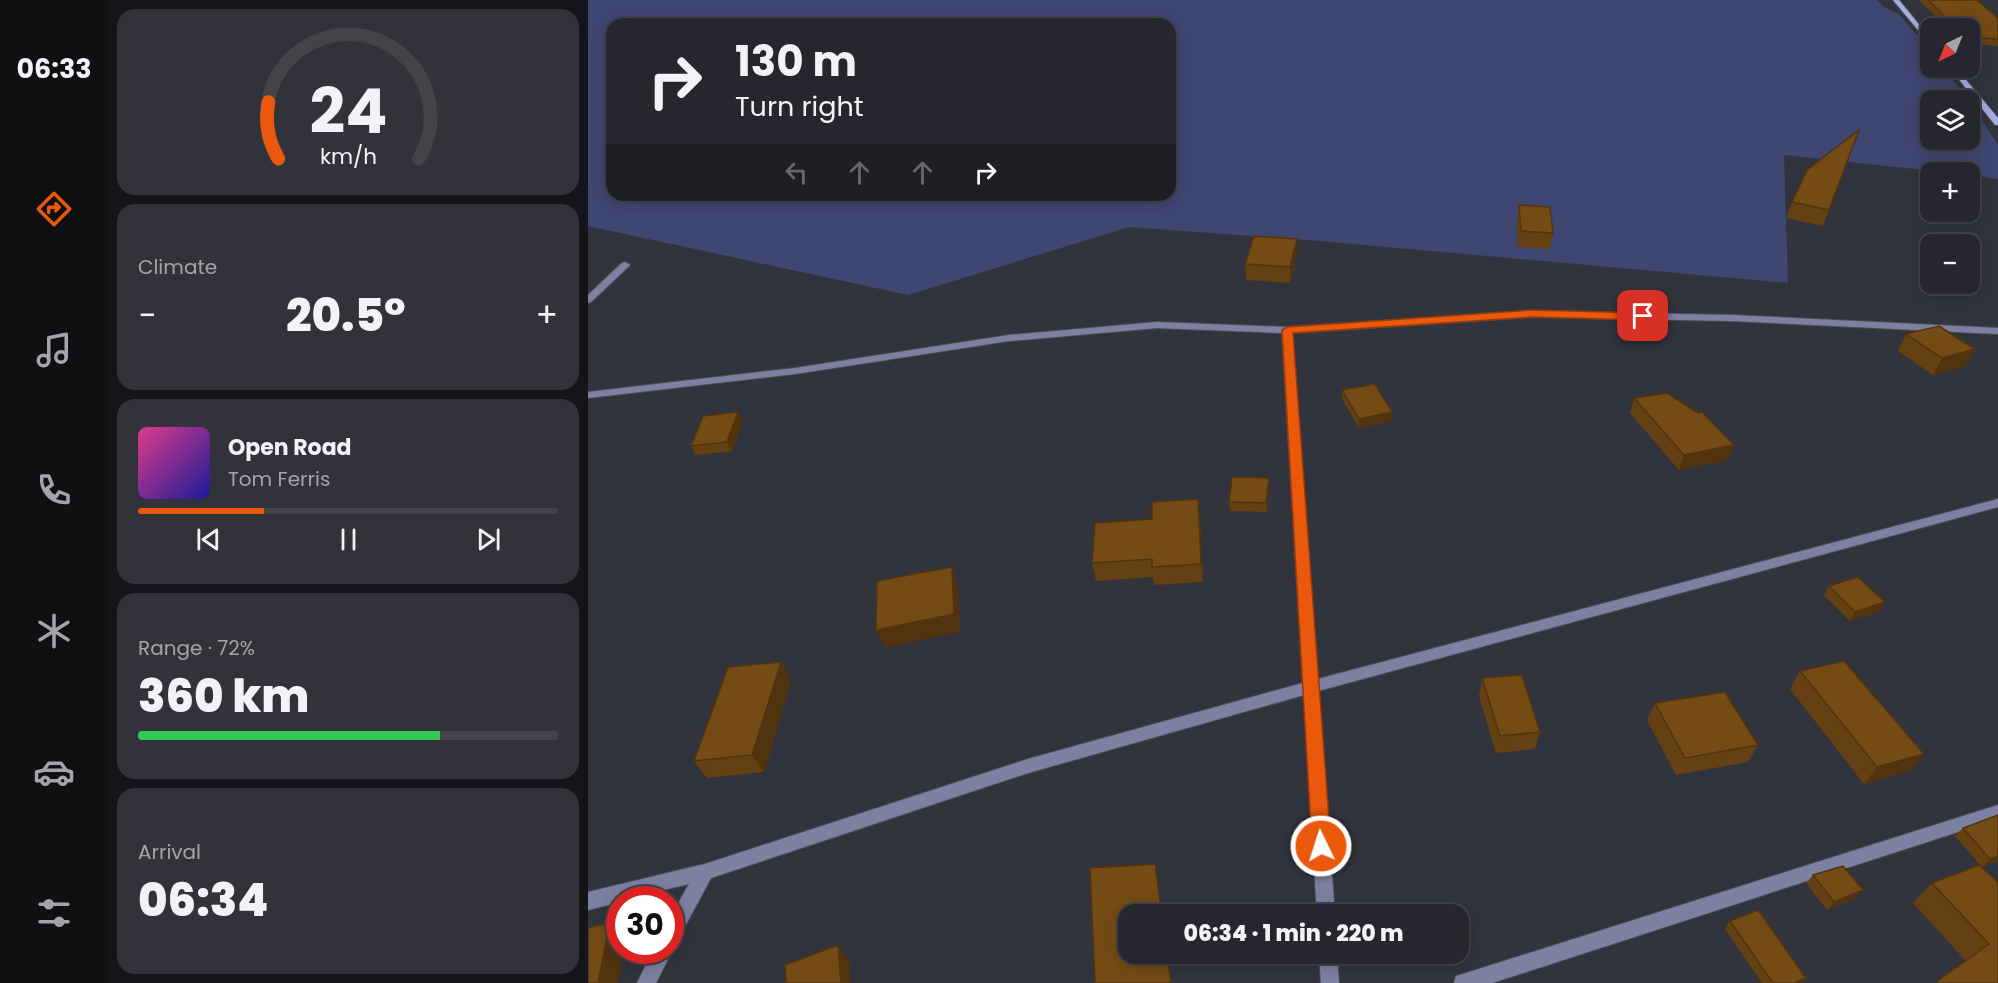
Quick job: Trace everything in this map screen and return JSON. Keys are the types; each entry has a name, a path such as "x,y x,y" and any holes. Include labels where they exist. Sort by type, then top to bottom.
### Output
{"main road":[{"path":"1896,0 1920,29"},
{"path":"1961,78 1998,123"}],"street":[{"path":"588,300 625,265"},
{"path":"588,395 795,371 1020,337 1156,325 1287,330 1532,314 1732,318 1998,331"},
{"path":"1287,330 1325,904"},
{"path":"588,901 705,872 1028,766 1311,687 1998,503"},
{"path":"1463,983 1998,812"},
{"path":"684,911 705,872"},
{"path":"646,983 656,964"},
{"path":"1329,964 1330,983"}],"shaded area":[{"path":"588,0 1877,0 1884,7 1900,15 1920,39 1920,78 1952,78 1960,90 1920,90 1920,150 1980,150 1980,118 1998,145 1998,179 1980,176 1980,162 1920,162 1920,170 1784,155 1788,283 1308,240 1129,227 908,295 588,226"}],"building":[{"path":"1928,0 1977,0 1998,18 1998,39 1980,38 1980,18 1946,18"},
{"path":"1859,130 1829,210 1792,202 1807,170"},
{"path":"1519,205 1550,207 1553,233 1521,231"},
{"path":"1254,236 1297,239 1290,267 1245,264"},
{"path":"1939,326 1975,349 1942,358 1906,334"},
{"path":"1375,384 1392,412 1359,419 1342,390"},
{"path":"1667,393 1698,413 1702,412 1734,445 1684,455 1634,398"},
{"path":"738,412 727,442 691,446 703,416"},
{"path":"1232,477 1269,478 1266,503 1229,502"},
{"path":"1198,499 1201,564 1152,567 1152,559 1092,563 1095,523 1152,519 1152,502"},
{"path":"952,567 954,614 876,630 877,581"},
{"path":"1858,577 1885,602 1855,612 1829,586"},
{"path":"1844,661 1924,754 1877,767 1800,671"},
{"path":"781,662 752,755 694,761 728,667"},
{"path":"1522,675 1540,732 1500,736 1482,678"},
{"path":"1725,692 1758,745 1685,758 1655,703"},
{"path":"1998,815 1998,856 1990,859 1963,828"},
{"path":"1155,864 1160,904 1118,904 1118,964 1168,964 1171,983 1095,983 1090,868"},
{"path":"1979,865 1998,882 1998,983 1935,983 1989,944 1932,883"},
{"path":"1843,866 1863,890 1834,902 1813,875"},
{"path":"1758,910 1806,978 1794,983 1773,983 1730,921"},
{"path":"606,923 606,942 598,983 588,983 588,928"},
{"path":"838,945 841,983 786,983 785,965"}],"route":[{"path":"1321,846 1287,330 1532,314 1643,316"}]}
